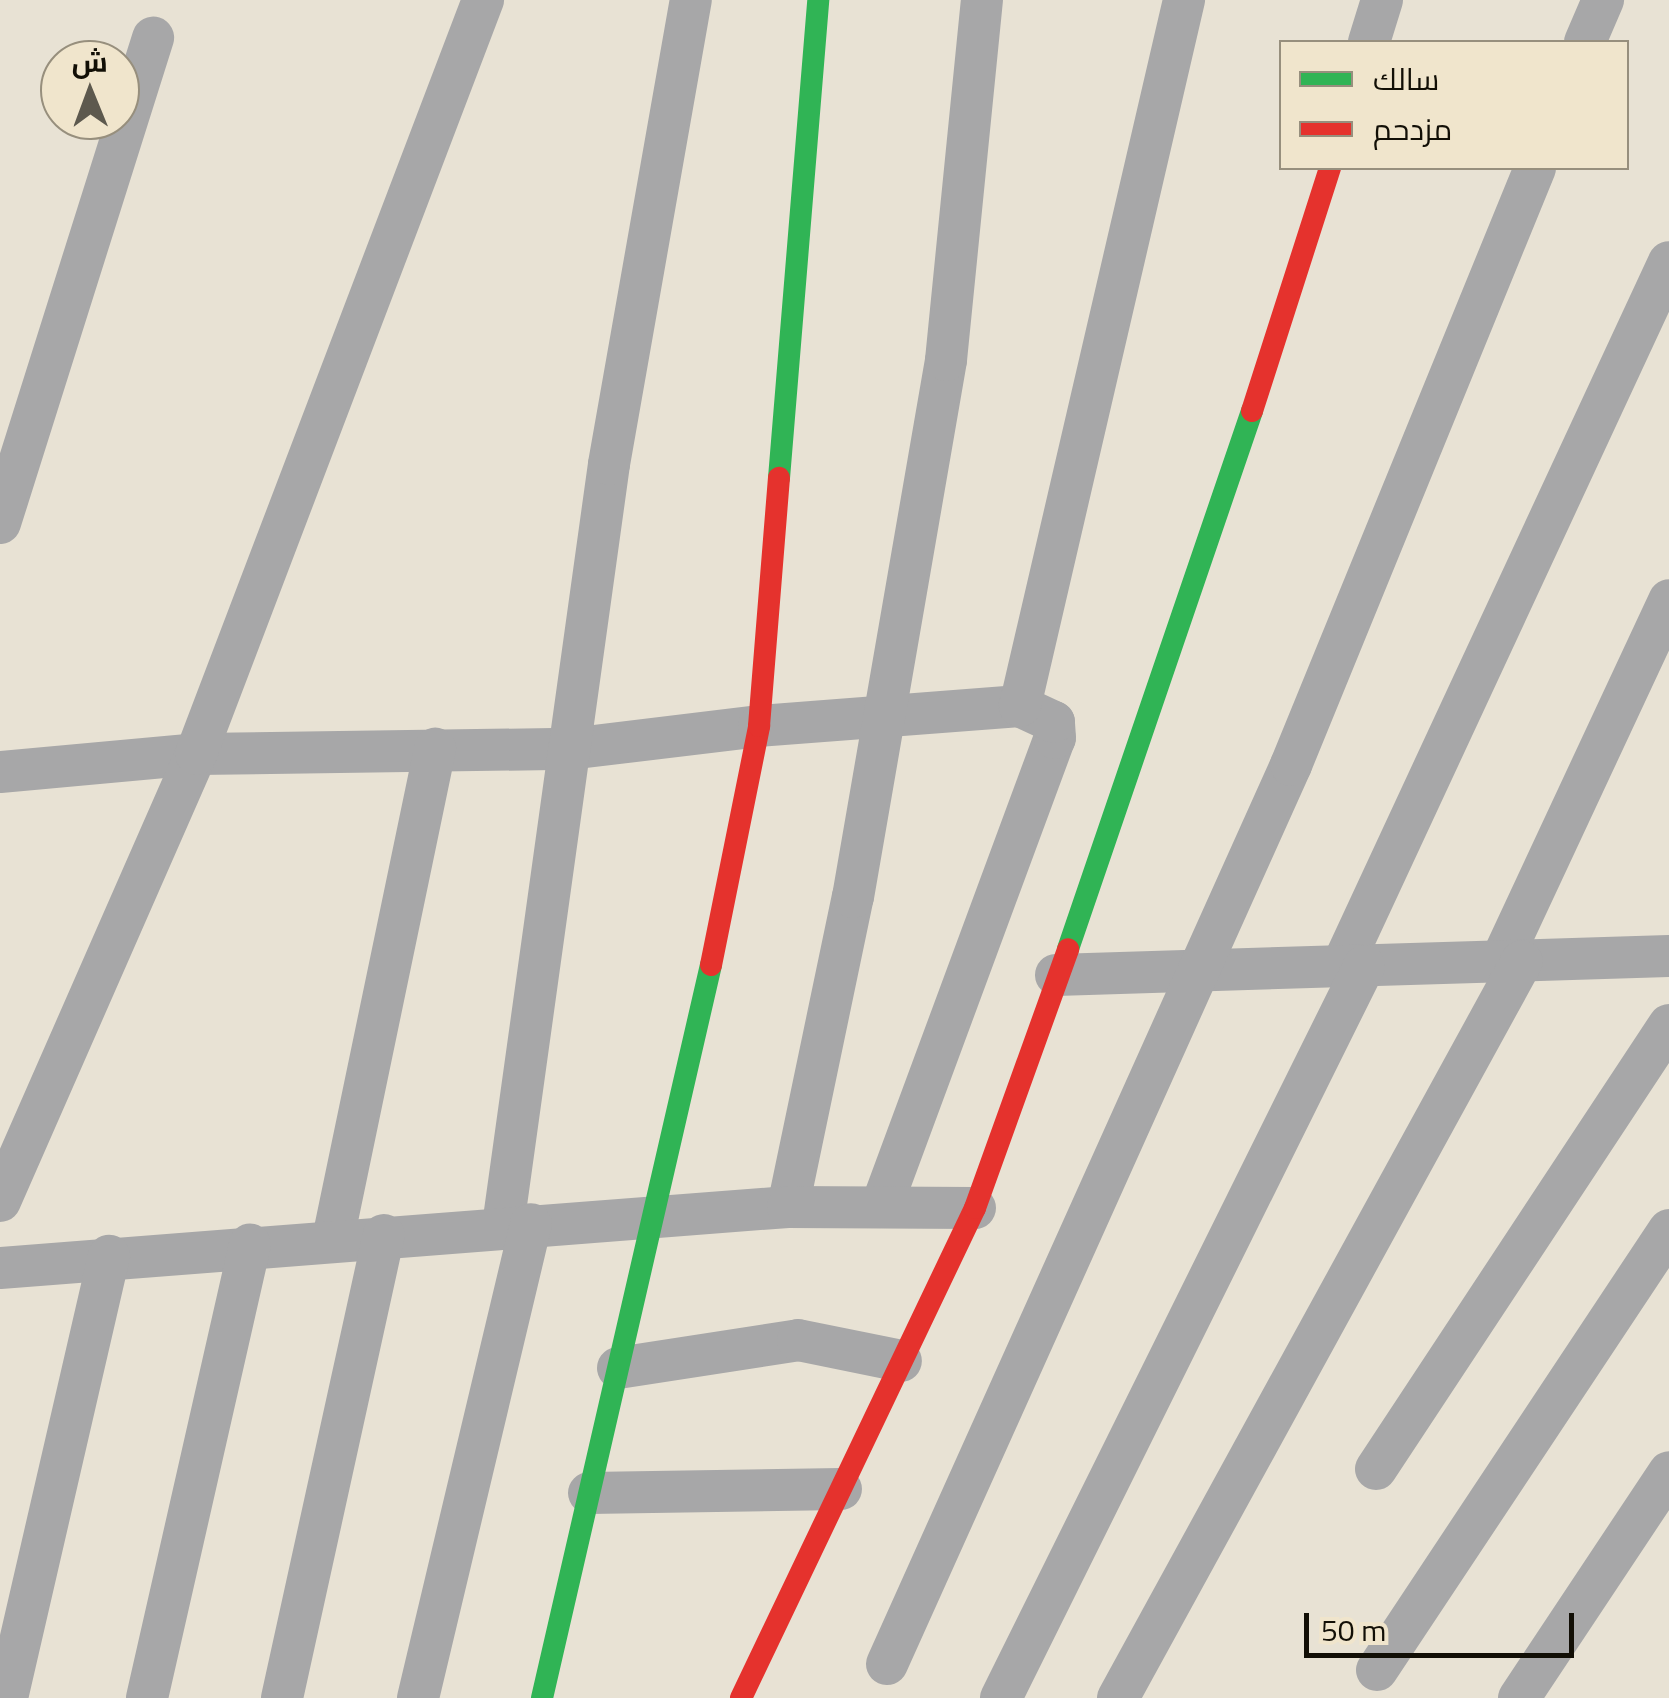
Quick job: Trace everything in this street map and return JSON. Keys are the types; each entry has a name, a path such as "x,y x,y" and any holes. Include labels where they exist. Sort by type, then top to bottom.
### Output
{"street":[{"path":"0,1202 196,754 483,0"},
{"path":"418,1698 517,1225 569,750 609,464 692,0"},
{"path":"542,1698 653,1215 682,1111 759,726 818,0"},
{"path":"788,1206 884,721 946,360 982,0"},
{"path":"1020,706 1184,0"},
{"path":"1369,40 1382,0"},
{"path":"1587,40 1602,0"},
{"path":"0,523 153,38"},
{"path":"741,1698 975,1208 1164,680 1329,170"},
{"path":"887,1664 1194,971 1313,715 1534,170"},
{"path":"1000,1698 1353,966 1669,262"},
{"path":"1118,1698 1512,961 1669,600"},
{"path":"0,772 196,754 569,750 759,726 884,721 1020,706 1054,722 1051,751 883,1202"},
{"path":"334,1239 435,750"},
{"path":"1056,975 1512,961 1667,952"},
{"path":"1376,1469 1669,1024"},
{"path":"0,1268 109,1256 788,1206 883,1202 975,1208"},
{"path":"1377,1670 1669,1230"},
{"path":"282,1698 384,1235"},
{"path":"147,1698 250,1245"},
{"path":"8,1698 109,1256"},
{"path":"618,1368 798,1340 902,1362"},
{"path":"1520,1698 1669,1472"},
{"path":"589,1493 841,1489"}],"traffic: fast":[{"path":"779,478 818,0"},
{"path":"1068,949 1252,411"},
{"path":"542,1698 711,965"}],"traffic: jam":[{"path":"1252,411 1329,170"},
{"path":"711,965 759,726 779,478"},
{"path":"741,1698 975,1208 1068,949"}]}
